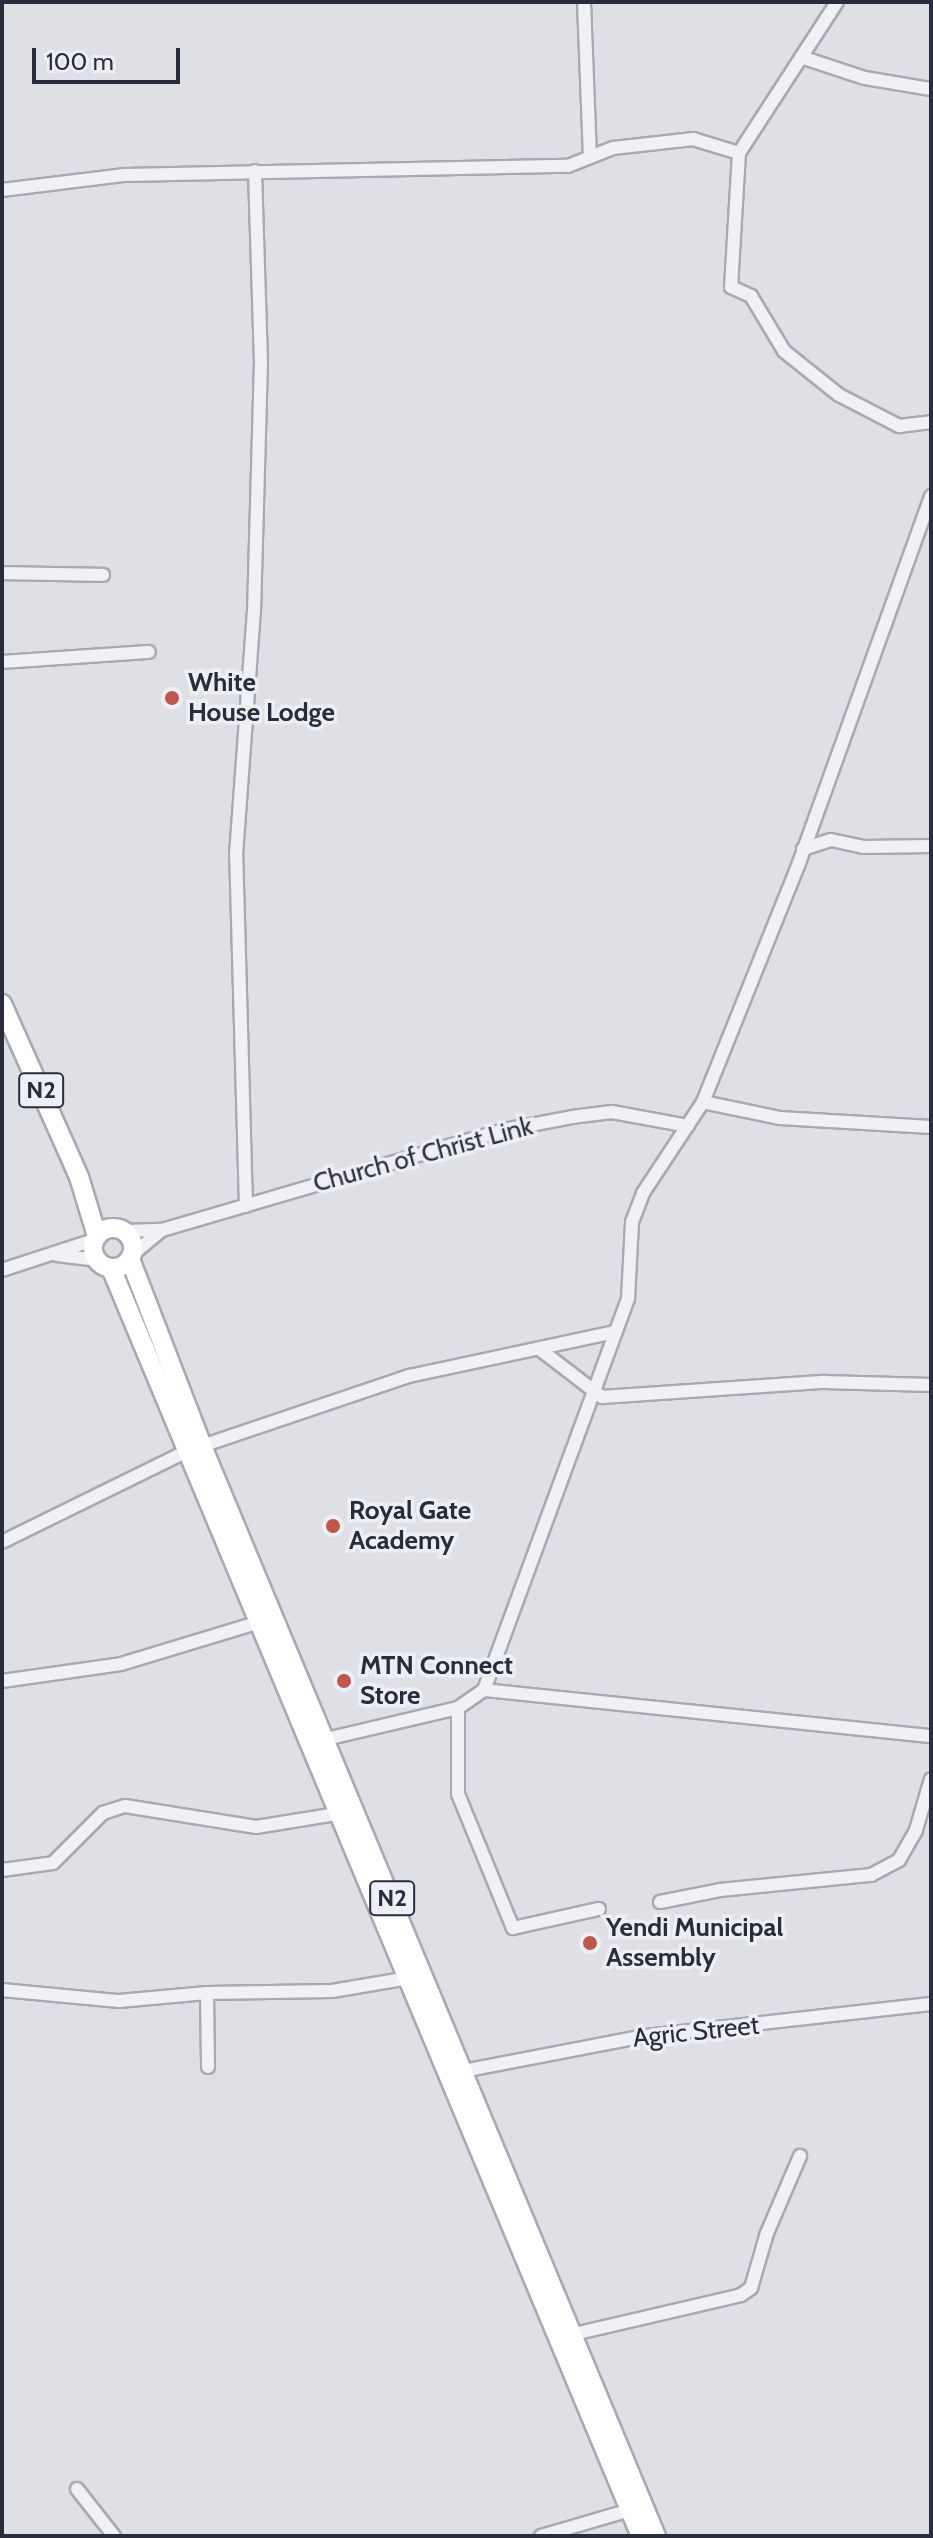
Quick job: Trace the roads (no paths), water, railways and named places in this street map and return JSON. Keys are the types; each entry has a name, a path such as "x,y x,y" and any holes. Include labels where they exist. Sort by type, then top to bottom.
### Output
{"highway":[{"name":"N2","path":"2,1004 79,1177 96,1238"},
{"name":"N2","path":"79,1177 120,1229"},
{"path":"120,1229 133,1244 131,1257 104,1264 96,1238 120,1229"},
{"name":"N2","path":"131,1257 195,1448 259,1622 409,1978 457,2073 574,2334 656,2536"},
{"name":"N2","path":"104,1264 195,1448 326,1739 641,2536"}],"street":[{"path":"584,2 590,157"},
{"path":"837,2 739,153 731,287 751,296 784,351 839,395 899,426 931,422"},
{"path":"801,57 865,78 931,89"},
{"path":"2,190 125,175 568,166 613,148 693,139 739,153"},
{"path":"246,1206 236,855 255,564 261,363 255,171"},
{"path":"326,1739 458,1708 484,1690 537,1559 564,1461 595,1393 628,1299 632,1222 643,1193 703,1102 926,524 931,496"},
{"path":"2,573 103,575"},
{"path":"2,662 149,652"},
{"path":"803,849 831,840 863,847 931,846"},
{"path":"703,1102 780,1118 931,1127"},
{"name":"Church of Christ Link","path":"120,1229 162,1230 504,1130 572,1117 612,1112 688,1126"},
{"name":"Church of Christ Link","path":"131,1257 162,1230"},
{"path":"2,1270 54,1255 96,1238"},
{"path":"54,1255 104,1264"},
{"path":"2,1542 195,1448 409,1376 525,1349 542,1351 615,1332"},
{"path":"542,1351 595,1393 619,1398 824,1382 931,1385"},
{"path":"2,1681 121,1664 259,1622"},
{"path":"484,1690 931,1736"},
{"path":"458,1708 458,1794 513,1928 599,1909"},
{"path":"660,1902 720,1890 871,1875 899,1860 916,1830 931,1779"},
{"path":"2,1870 53,1863 103,1813 125,1806 256,1827 342,1813"},
{"path":"2,1990 119,2001 207,1993 332,1991 409,1978"},
{"path":"207,1993 208,2067"},
{"name":"Agric Street","path":"457,2073 645,2036 931,2004"},
{"path":"574,2334 741,2295 751,2288 767,2233 800,2156"},
{"path":"77,2489 114,2536"},
{"path":"541,2536 630,2510"}],"place":[{"name":"White House Lodge","path":"172,698"},
{"name":"Royal Gate Academy","path":"333,1526"},
{"name":"MTN Connect Store","path":"344,1681"},
{"name":"Yendi Municipal Assembly","path":"590,1943"}]}
